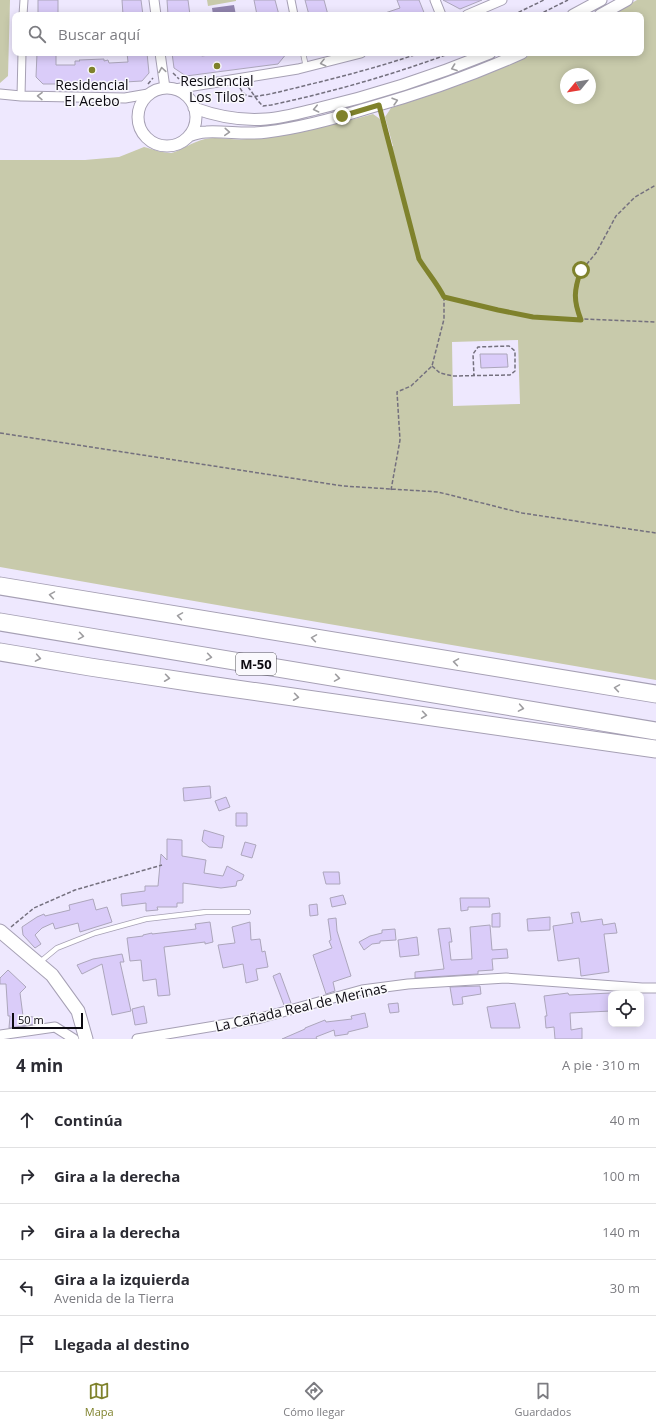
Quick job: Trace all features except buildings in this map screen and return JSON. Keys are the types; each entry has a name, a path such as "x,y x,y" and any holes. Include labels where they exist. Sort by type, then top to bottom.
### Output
{"highway":[{"name":"M-50","path":"0,586 656,694"},
{"name":"M-50","path":"0,622 656,731"},
{"path":"0,652 202,684 656,749"}],"main road":[{"path":"1,932 52,975 78,1011 86,1039"}],"street":[{"path":"23,12 24,0"},
{"path":"154,0 156,12"},
{"path":"290,0 293,12"},
{"path":"435,0 440,12"},
{"path":"474,12 502,0"},
{"path":"579,12 601,0"},
{"path":"605,12 627,0"},
{"path":"21,96 22,56"},
{"path":"161,56 170,88"},
{"path":"0,94 21,96 125,98 148,94 156,90 237,79 306,67 349,56"},
{"path":"194,108 221,116 245,119 273,118 340,104 376,94 482,56"},
{"path":"148,94 139,109 138,118 140,127 145,136 152,142 168,146 183,141 189,136 204,132 245,134 267,132 327,120 406,98 460,79 515,56"},
{"path":"170,88 183,93 190,100 194,108 196,115 195,122 189,136"},
{"name":"La Cañada Real de Merinas","path":"138,1039 257,1019 362,990 408,984 506,978 656,988"},
{"path":"0,1035 54,1027 74,1039"}],"lane":[{"path":"304,56 306,67"},
{"path":"38,963 58,948 89,936 146,919 206,912 248,912"}],"path":[{"path":"519,12 544,0"},
{"path":"544,12 568,0"},
{"path":"237,79 246,85 259,103 263,106 333,91 442,56"},
{"path":"379,105 419,259 439,287 444,297 444,319 432,366 411,386 397,392 400,440 391,490"},
{"path":"581,320 575,305 575,286 581,270 596,253 616,216 635,197 656,185"},
{"path":"444,297 533,317 656,322"},
{"path":"432,366 440,373 453,376 474,376 510,375 515,371 515,352 509,346 478,347 473,354 474,376"},
{"path":"0,433 343,486 438,492 522,513 656,533"},
{"path":"1,932 34,908 75,890 162,866"}],"green space":[{"path":"0,0 10,0 8,76 0,83"},
{"path":"207,0 236,0 236,1 208,6"},
{"path":"637,0 656,0 656,680 0,567 0,160 85,160 119,157 144,147 171,153 205,139 263,138 295,133 373,114 380,119 389,147 393,146 385,117 391,108 462,84 528,56 644,56 644,12 616,12","holes":["518,340 520,404 453,406 452,342"]}],"shaded area":[{"path":"234,5 235,12 213,12 212,8"}],"place":[{"name":"Residencial Los Tilos","path":"217,66"},
{"name":"Residencial El Acebo","path":"92,70"}],"route":[{"path":"342,116 379,105 419,259 439,287 444,297 533,317 581,320 575,305 575,286 581,270"}]}
